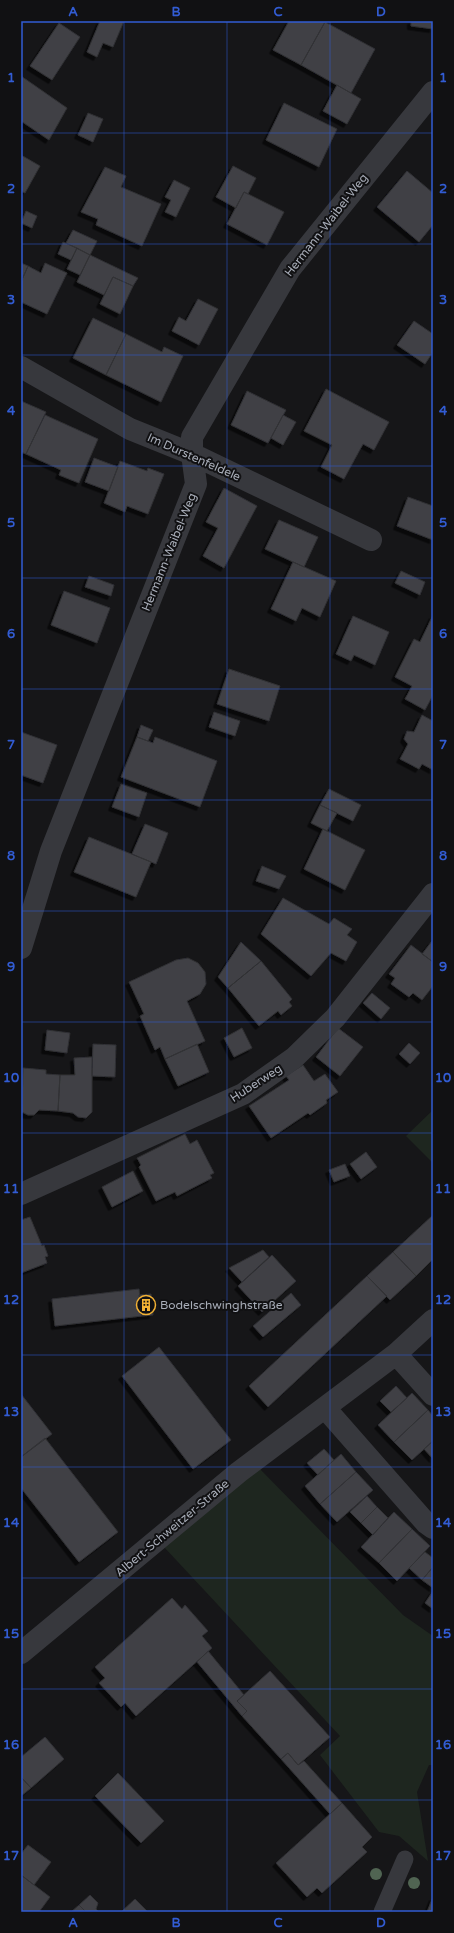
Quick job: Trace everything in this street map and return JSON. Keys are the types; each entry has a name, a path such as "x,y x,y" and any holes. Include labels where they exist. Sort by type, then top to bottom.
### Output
{"street":[{"name":"Hermann-Waibel-Weg","path":"21,948 51,851 196,484 192,454 192,437 290,269 433,92"},
{"name":"Im Durstenfeldele","path":"21,367 130,429 192,454 372,540"},
{"name":"Huberweg","path":"21,1194 243,1094 294,1058 335,1018 433,894"},
{"name":"Albert-Schweitzer-Straße","path":"21,1653 239,1472 396,1354 433,1320"},
{"path":"396,1354 433,1395"},
{"path":"325,1408 426,1523 433,1528"}],"lane":[{"path":"382,1912 406,1859"}],"shaded area":[{"path":"433,1110 433,1163 406,1136"},
{"path":"259,1468 403,1615 433,1636 433,1765 429,1765 417,1792 428,1861 399,1836 379,1832 320,1755 340,1736 164,1547"}],"building":[{"path":"100,21 124,21 113,47 103,43 97,57 87,52"},
{"path":"289,21 325,22 301,65 273,50"},
{"path":"411,21 433,21 433,29 411,26"},
{"path":"325,22 375,49 351,93 301,65"},
{"path":"59,23 80,37 52,80 30,66"},
{"path":"21,76 67,108 49,140 21,121"},
{"path":"337,85 361,99 347,124 323,111"},
{"path":"284,103 337,129 319,167 266,140"},
{"path":"88,113 103,119 93,142 78,135"},
{"path":"21,155 40,166 25,193 21,191"},
{"path":"233,166 256,178 248,194 244,192 236,208 216,197"},
{"path":"105,167 126,176 121,187 161,204 142,246 96,225 98,219 81,212"},
{"path":"407,171 433,193 433,225 419,242 377,207"},
{"path":"174,180 190,188 176,217 165,212 171,200 165,197"},
{"path":"244,192 284,212 267,245 227,224"},
{"path":"26,211 37,216 32,228 21,223"},
{"path":"73,230 97,241 90,255 66,243"},
{"path":"63,242 77,248 71,260 58,254"},
{"path":"77,248 90,255 80,275 67,269"},
{"path":"90,255 138,278 133,286 113,277 104,295 77,282"},
{"path":"21,263 28,266 21,282"},
{"path":"45,263 67,273 47,314 21,302 21,282 28,266 41,273"},
{"path":"113,277 133,286 120,314 100,304"},
{"path":"198,299 218,309 199,345 172,331 179,317 186,321"},
{"path":"93,318 126,334 106,375 73,358"},
{"path":"414,321 433,334 433,352 425,364 397,345"},
{"path":"126,334 162,352 164,347 183,356 161,402 106,375"},
{"path":"326,389 389,422 374,450 363,444 344,479 321,467 332,445 304,431"},
{"path":"247,391 286,410 268,443 231,425"},
{"path":"21,401 46,412 26,454 21,452"},
{"path":"45,415 98,439 79,483 59,475 61,470 26,454"},
{"path":"283,415 296,422 283,445 271,438"},
{"path":"94,458 118,467 109,491 85,482"},
{"path":"120,461 147,471 148,468 164,474 148,514 127,506 125,512 104,503"},
{"path":"224,488 257,506 224,568 203,556 218,528 206,522"},
{"path":"408,497 433,506 433,540 397,526"},
{"path":"279,520 318,537 304,567 265,549"},
{"path":"293,562 336,581 320,617 302,608 296,621 271,609"},
{"path":"401,571 425,582 420,595 395,583"},
{"path":"89,576 114,585 111,596 85,587"},
{"path":"64,591 110,608 97,643 51,625"},
{"path":"433,615 433,695 425,710 405,699 412,686 395,677 414,639 420,642"},
{"path":"353,616 389,632 375,665 354,655 351,661 336,654"},
{"path":"229,669 280,686 269,721 217,704"},
{"path":"214,712 240,721 235,736 209,727"},
{"path":"422,715 433,721 433,770 422,764 419,769 400,759 408,744 404,739 407,731 414,732"},
{"path":"141,725 153,730 148,741 137,737"},
{"path":"21,732 57,745 43,783 21,775"},
{"path":"137,737 153,743 155,737 217,761 200,807 121,777"},
{"path":"121,784 147,793 139,817 112,807"},
{"path":"329,789 361,805 353,821 320,805"},
{"path":"320,805 337,813 327,831 311,823"},
{"path":"145,824 168,833 156,864 132,854"},
{"path":"323,829 365,850 345,890 304,869"},
{"path":"89,837 151,862 136,897 74,872"},
{"path":"262,866 286,876 279,889 256,881"},
{"path":"283,898 329,924 334,918 352,929 347,935 357,942 346,961 331,953 311,976 261,934"},
{"path":"432,941 433,942 433,962 422,954"},
{"path":"241,942 261,961 228,988 218,977"},
{"path":"411,945 433,962 433,986 422,1000 413,993 409,997 391,984 395,978 389,974"},
{"path":"188,958 198,963 205,972 206,984 200,994 187,1001 205,1041 165,1059 160,1047 155,1050 140,1016 144,1014 129,982 176,960"},
{"path":"261,961 292,999 289,1002 292,1006 281,1015 278,1011 259,1026 228,988"},
{"path":"372,993 390,1008 381,1019 363,1003"},
{"path":"242,1028 252,1048 234,1057 224,1038"},
{"path":"338,1028 363,1047 340,1076 316,1057"},
{"path":"47,1030 70,1033 67,1053 45,1050"},
{"path":"409,1043 420,1053 410,1064 399,1054"},
{"path":"93,1044 116,1045 115,1077 92,1076"},
{"path":"197,1044 209,1072 178,1086 165,1059"},
{"path":"92,1057 92,1112 86,1118 78,1117 73,1113 58,1111 60,1075 75,1075 74,1058"},
{"path":"303,1065 314,1081 325,1074 338,1092 326,1100 327,1103 310,1115 308,1113 271,1138 249,1106 289,1080 286,1076"},
{"path":"23,1068 46,1070 46,1074 60,1075 58,1111 39,1110 34,1115 28,1115 22,1112"},
{"path":"185,1134 190,1144 197,1140 214,1173 210,1175 212,1178 177,1196 175,1192 156,1201 139,1167 141,1165 137,1158"},
{"path":"366,1152 377,1167 361,1179 350,1164"},
{"path":"345,1164 350,1176 334,1182 329,1170"},
{"path":"133,1171 143,1191 112,1207 102,1187"},
{"path":"433,1215 433,1259 416,1276 393,1252"},
{"path":"30,1217 42,1246 44,1245 48,1256 45,1257 47,1263 21,1273 21,1220"},
{"path":"263,1250 269,1257 242,1282 229,1268"},
{"path":"393,1252 416,1276 390,1300 367,1276"},
{"path":"272,1255 296,1281 262,1312 238,1286"},
{"path":"367,1276 387,1296 268,1407 249,1386"},
{"path":"139,1289 142,1316 55,1326 52,1299"},
{"path":"291,1293 301,1305 263,1337 253,1326"},
{"name":"Bodelschwinghstraße","path":"151,1294 153,1315 142,1316 139,1295"},
{"path":"159,1347 231,1440 193,1469 122,1376"},
{"path":"396,1386 407,1398 391,1412 380,1401"},
{"path":"412,1393 428,1410 394,1442 378,1425"},
{"path":"21,1394 52,1434 21,1457"},
{"path":"428,1410 433,1416 433,1441 412,1460 394,1442"},
{"path":"45,1438 118,1532 79,1562 21,1488 21,1457"},
{"path":"433,1441 433,1459 424,1449"},
{"path":"324,1449 334,1460 318,1475 307,1463"},
{"path":"341,1454 356,1472 320,1504 305,1486"},
{"path":"356,1472 373,1490 337,1522 320,1504"},
{"path":"367,1496 377,1507 361,1523 350,1512"},
{"path":"377,1507 388,1518 373,1535 361,1523"},
{"path":"394,1512 412,1529 379,1563 361,1547"},
{"path":"412,1529 430,1546 397,1581 379,1563"},
{"path":"425,1552 433,1558 433,1567 422,1580 409,1568"},
{"path":"433,1567 433,1588 422,1580"},
{"path":"433,1591 433,1609 425,1603"},
{"path":"172,1598 182,1609 185,1605 208,1631 202,1636 212,1648 136,1716 125,1703 121,1707 99,1683 105,1678 95,1667"},
{"path":"208,1651 244,1695 237,1701 247,1711 242,1716 197,1662"},
{"path":"270,1671 330,1737 298,1765 288,1753 281,1759 242,1716 247,1711 237,1701"},
{"path":"45,1737 64,1759 31,1788 21,1777 21,1757"},
{"path":"288,1753 298,1765 304,1761 342,1803 330,1814 281,1759"},
{"path":"118,1773 164,1821 141,1843 95,1796"},
{"path":"21,1777 31,1788 21,1796"},
{"path":"342,1803 372,1837 362,1847 367,1852 322,1893 317,1888 307,1897 276,1863"},
{"path":"28,1845 51,1862 34,1885 21,1875 21,1854"},
{"path":"21,1875 50,1897 39,1912 21,1912"},
{"path":"90,1895 98,1903 96,1909 99,1912 86,1912 79,1905"},
{"path":"433,1897 433,1912 427,1912"},
{"path":"135,1899 148,1912 121,1912"},
{"path":"79,1905 86,1912 71,1912"}],"place":[{"name":"Bodelschwinghstraße","path":"146,1305"}]}
